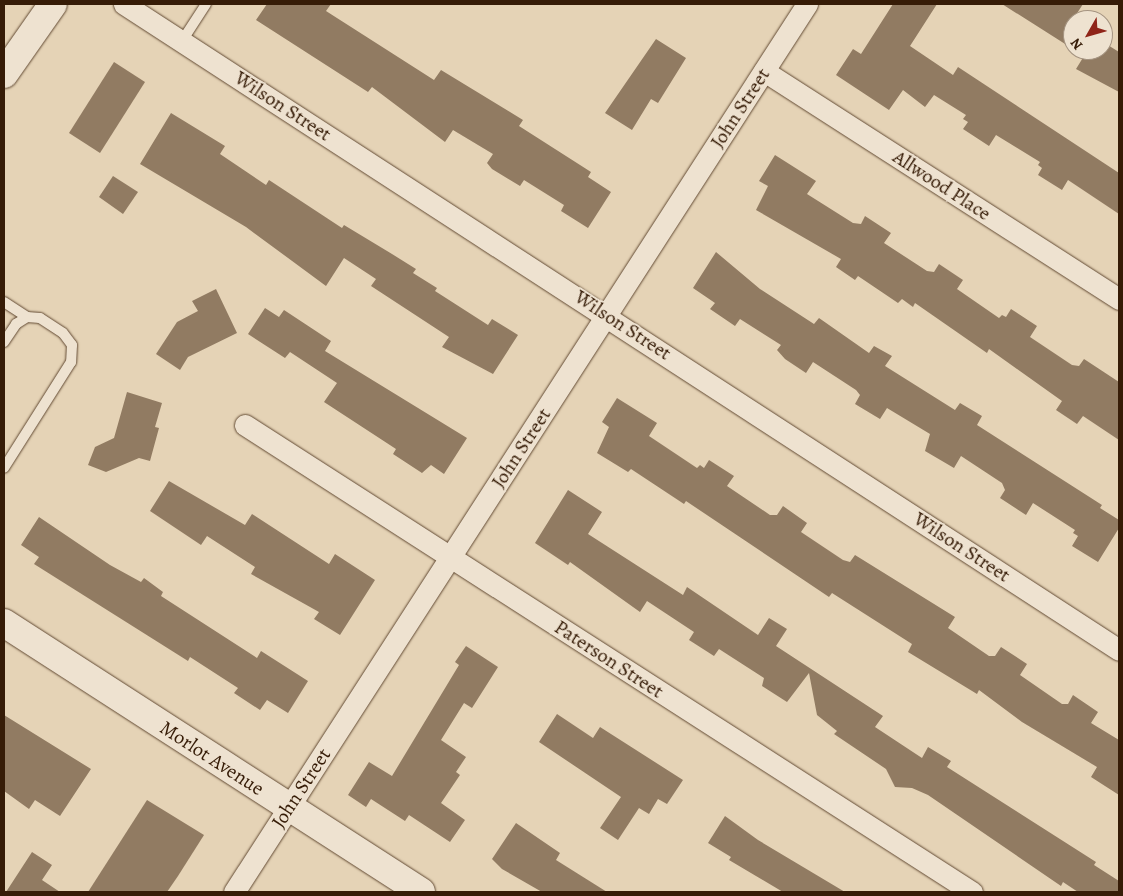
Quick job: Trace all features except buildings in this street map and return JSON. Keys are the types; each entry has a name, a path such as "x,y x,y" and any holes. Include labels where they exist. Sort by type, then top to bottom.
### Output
{"street":[{"path":"4,74 53,4"},
{"name":"Wilson Street","path":"124,4 607,314 1119,650"},
{"name":"John Street","path":"234,892 807,4"},
{"name":"Allwood Place","path":"764,71 1119,298"},
{"name":"Paterson Street","path":"245,425 972,892"},
{"name":"Morlot Avenue","path":"4,623 421,892"}],"lane":[{"path":"182,41 206,4"},
{"path":"4,302 27,317 40,318 63,333 72,345 71,362 4,468"},
{"path":"4,342 16,324 27,317"}]}
